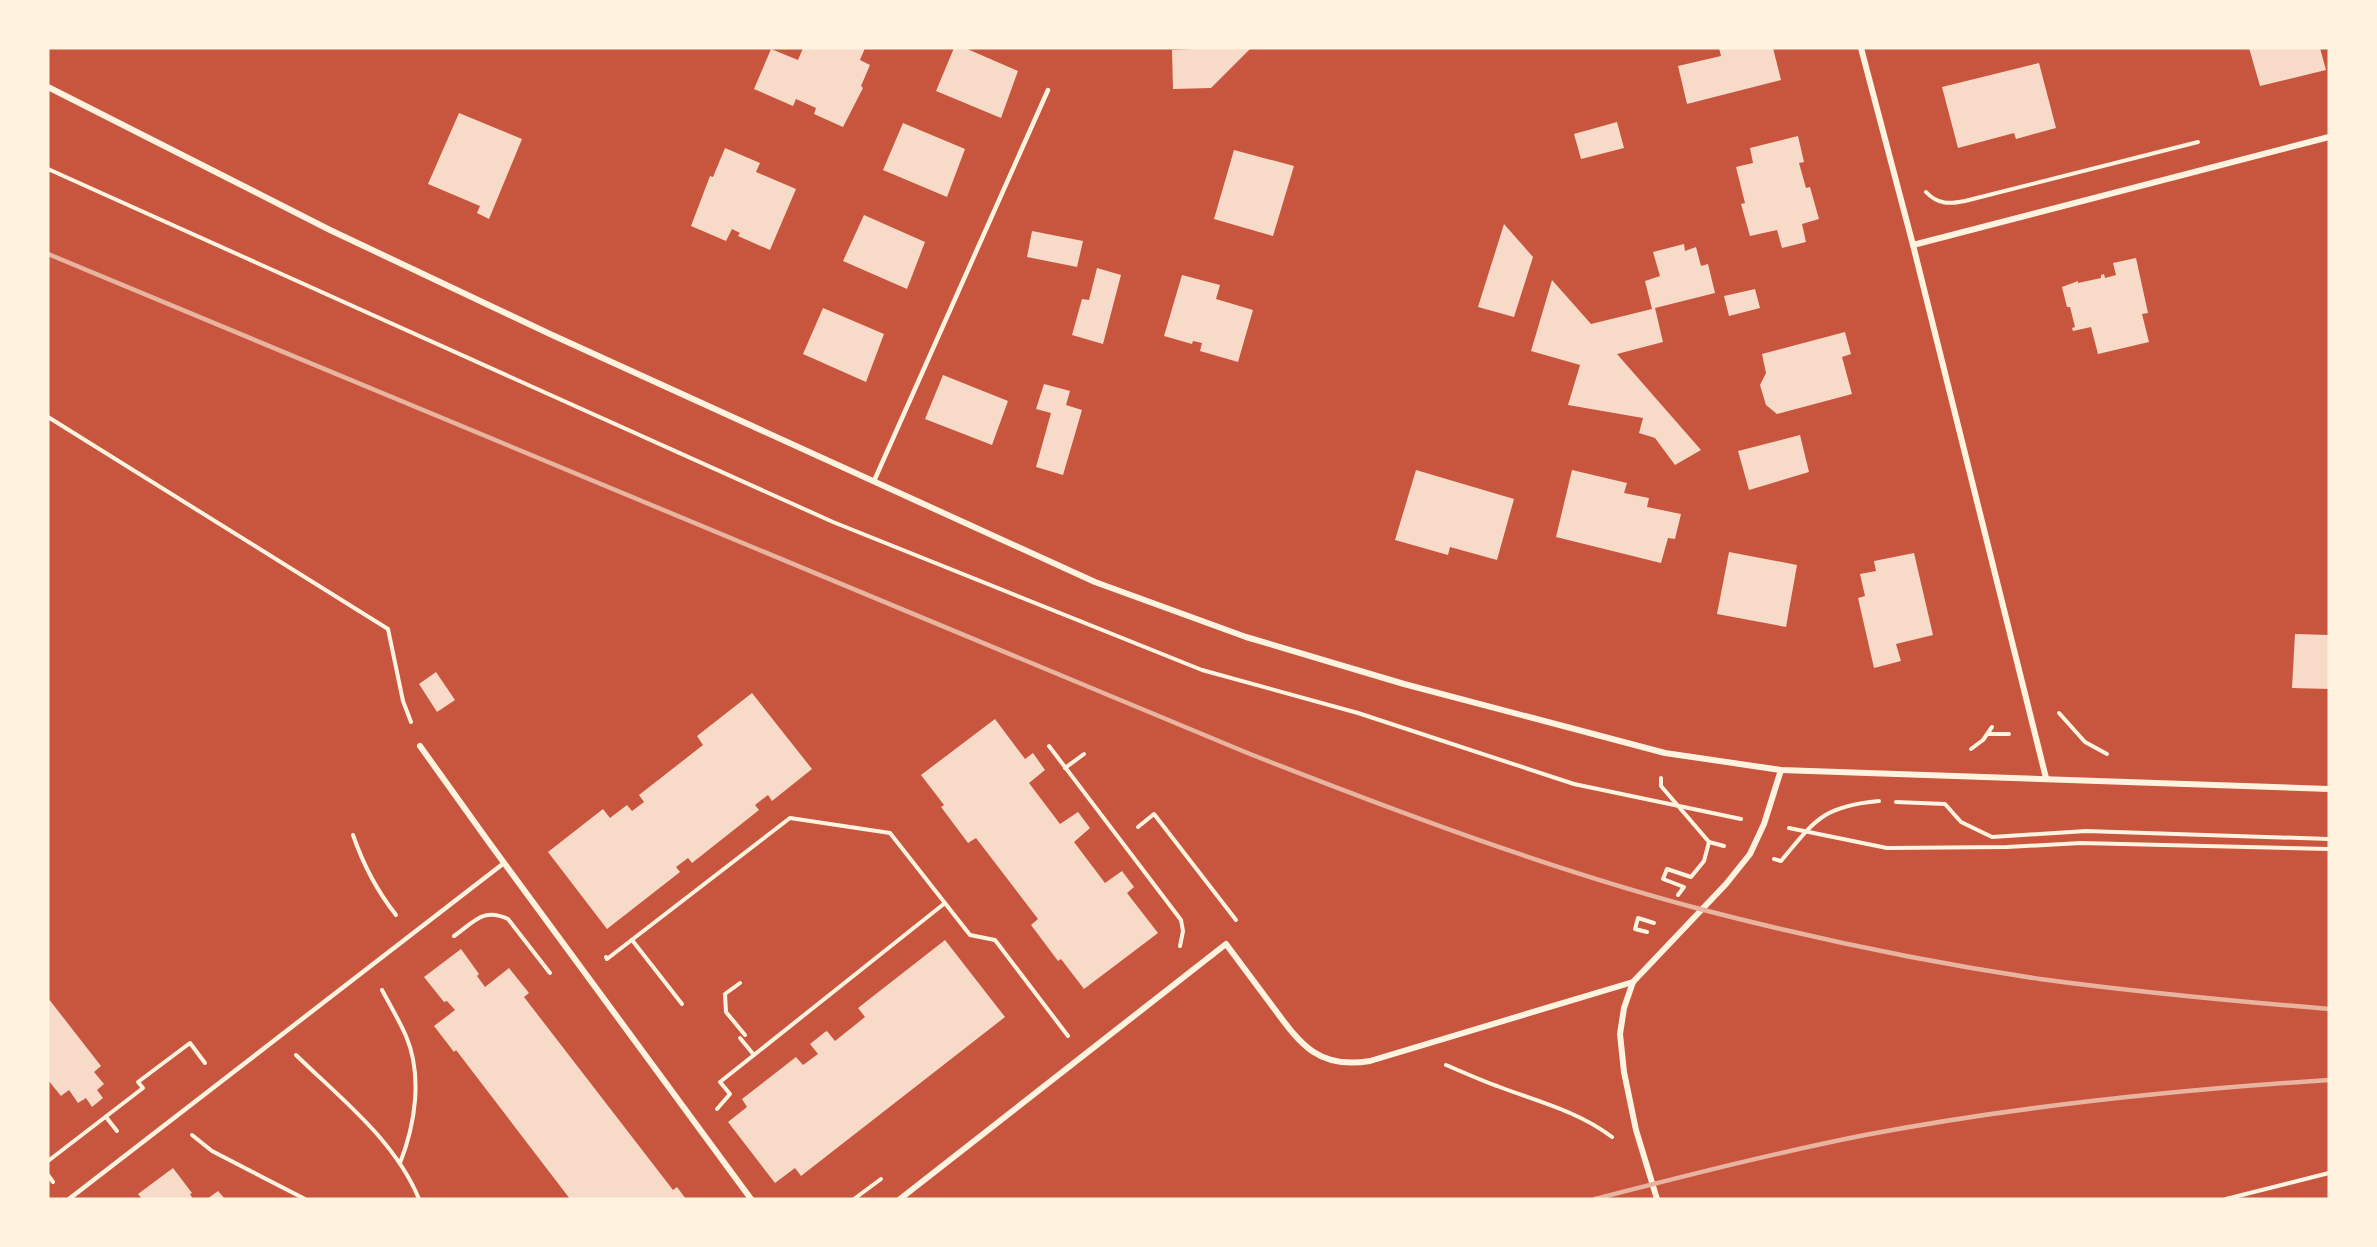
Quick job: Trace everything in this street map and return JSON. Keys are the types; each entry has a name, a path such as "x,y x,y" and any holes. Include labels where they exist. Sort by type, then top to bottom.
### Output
{"street":[{"path":"1861,48 1913,245 2046,778"},
{"path":"48,87 330,230 550,334 1095,582 1246,637 1404,684 1665,753 1781,770 2329,789"},
{"path":"1913,245 2329,137"},
{"path":"420,746 751,1199"},
{"path":"1657,1199 1644,1157 1624,1072 1620,1034 1624,1008 1633,982 1726,884 1750,854 1764,824 1781,770"},
{"path":"900,1199 1226,944 1298,1041 1319,1056 1350,1064 1370,1061 1633,982"}],"lane":[{"path":"874,481 898,422 1048,90"},
{"path":"69,1199 504,863"}],"path":[{"path":"1922,184 1931,197 1947,204 2204,140"},
{"path":"48,417 388,628 403,701 420,746"},
{"path":"2056,707 2059,715 2075,734 2098,751 2112,756"},
{"path":"1965,752 1975,748 1992,727"},
{"path":"1049,747 1181,920 1183,931 1179,949"},
{"path":"1665,753 1661,786 1709,842 1781,861 1821,815 1840,807 1877,801 1945,804 1961,822 1992,837 2086,831 2329,839"},
{"path":"1065,768 1084,754"},
{"path":"1138,827 1154,814 1239,924"},
{"path":"600,950 607,960 790,818 890,832 970,935 995,940 1069,1036"},
{"path":"353,835 359,853 380,895 412,935"},
{"path":"1673,902 1684,886 1663,879 1667,869 1691,877 1704,861 1709,842"},
{"path":"717,1108 730,1094 720,1082 945,903"},
{"path":"446,943 487,913 500,915 508,919 552,975"},
{"path":"1640,940 1647,932 1635,929 1638,918 1654,923 1661,916"},
{"path":"632,940 682,1004"},
{"path":"373,997 391,983"},
{"path":"741,983 725,994 726,1012 745,1035"},
{"path":"382,990 407,1037 415,1070 415,1107 407,1144 399,1164"},
{"path":"1060,1043 1076,1031"},
{"path":"740,1038 754,1055"},
{"path":"48,1161 143,1088 138,1082 190,1043 207,1065"},
{"path":"1409,1049 1598,1126 1644,1157"},
{"path":"286,1062 296,1054 387,1144 419,1199"},
{"path":"106,1117 118,1132"},
{"path":"201,1128 192,1135 212,1151 305,1199"},
{"path":"2226,1199 2329,1173"},
{"path":"48,1174 53,1182"},
{"path":"854,1199 882,1178"}],"building":[{"path":"803,48 865,48 860,60 870,65 861,86 863,88 843,127 814,114 816,108 796,99 793,106 754,89 771,49 798,60"},
{"path":"954,48 965,48 1018,71 1001,118 936,91"},
{"path":"1251,48 1211,88 1173,89 1172,50"},
{"path":"1719,48 1773,48 1781,80 1687,104 1678,66 1721,56"},
{"path":"2249,48 2320,48 2326,70 2260,86"},
{"path":"2039,63 2056,128 2016,139 2014,133 1958,148 1942,87"},
{"path":"459,113 522,139 489,219 477,213 480,206 428,184"},
{"path":"1617,122 1624,148 1581,159 1574,134"},
{"path":"903,123 965,149 947,197 883,170"},
{"path":"1798,136 1804,162 1799,163 1806,188 1810,187 1819,219 1802,224 1806,242 1782,248 1777,230 1750,236 1741,204 1745,203 1736,167 1753,163 1750,148"},
{"path":"725,148 760,163 756,172 796,189 770,250 738,236 740,233 732,229 726,241 691,226 710,176 713,177"},
{"path":"1234,150 1294,166 1273,236 1214,219"},
{"path":"864,215 925,242 907,289 843,261"},
{"path":"1504,224 1533,257 1514,317 1478,307"},
{"path":"1032,231 1083,241 1077,267 1027,257"},
{"path":"1684,244 1685,251 1696,247 1701,266 1708,264 1715,293 1655,308 1663,342 1617,354 1701,450 1675,465 1655,438 1639,433 1643,418 1568,405 1580,365 1531,351 1552,280 1591,324 1652,309 1645,281 1660,276 1653,252"},
{"path":"2136,258 2148,313 2142,314 2149,342 2098,354 2091,327 2073,331 2072,328 2075,327 2070,307 2067,307 2062,287 2078,281 2078,283 2101,278 2104,274 2105,278 2116,275 2113,263"},
{"path":"1097,268 1121,275 1103,344 1072,335 1082,299 1089,300"},
{"path":"1182,275 1220,285 1216,299 1253,310 1238,362 1200,351 1202,343 1193,341 1192,344 1164,336"},
{"path":"1755,289 1760,308 1729,316 1724,296"},
{"path":"823,308 884,334 866,382 803,354"},
{"path":"1845,332 1851,354 1842,357 1852,394 1777,414 1766,405 1760,385 1766,373 1762,354"},
{"path":"943,375 1008,401 992,445 925,419"},
{"path":"1044,384 1070,391 1066,405 1082,410 1063,475 1036,467 1051,413 1036,409"},
{"path":"1800,435 1809,472 1749,490 1738,451"},
{"path":"1416,470 1514,499 1497,560 1450,547 1448,555 1395,540"},
{"path":"1572,470 1627,483 1624,493 1649,498 1647,507 1681,514 1675,539 1668,538 1661,563 1556,537"},
{"path":"1729,552 1797,565 1786,627 1717,614"},
{"path":"1914,553 1933,635 1896,644 1901,661 1874,668 1858,598 1865,596 1860,574 1876,571 1874,561"},
{"path":"2295,634 2329,635 2329,689 2292,688"},
{"path":"436,672 455,700 437,712 419,684"},
{"path":"752,693 812,769 772,801 768,795 755,805 759,810 692,863 688,858 676,867 680,872 607,929 548,852 603,809 610,818 627,805 632,811 644,802 639,795 703,745 697,736"},
{"path":"995,719 1025,759 1033,753 1045,770 1029,783 1060,824 1078,812 1090,828 1074,842 1105,883 1122,871 1134,887 1127,893 1158,933 1084,989 1061,959 1058,961 1031,925 1038,919 976,838 968,843 941,807 944,805 921,775"},
{"path":"945,940 1005,1017 801,1176 795,1168 775,1183 728,1122 747,1107 742,1099 796,1057 803,1065 818,1054 810,1044 825,1032 827,1031 835,1041 865,1017 858,1008"},
{"path":"461,949 479,974 477,976 485,987 509,968 529,993 524,997 673,1190 677,1187 686,1199 570,1199 456,1050 454,1052 434,1026 455,1010 447,1001 444,1002 424,977"},
{"path":"48,998 101,1066 94,1072 104,1084 97,1090 103,1098 92,1107 86,1098 78,1103 69,1090 61,1096 48,1080"},
{"path":"173,1168 192,1193 190,1194 193,1199 142,1199 138,1194"},
{"path":"218,1191 225,1199 207,1199"}],"railway":[{"path":"48,254 1250,754 1417,818 1586,876 1700,909 1784,930 1911,957 2076,984 2329,1009"},
{"path":"1595,1199 1797,1149 1922,1125 2096,1100 2329,1080"}]}
